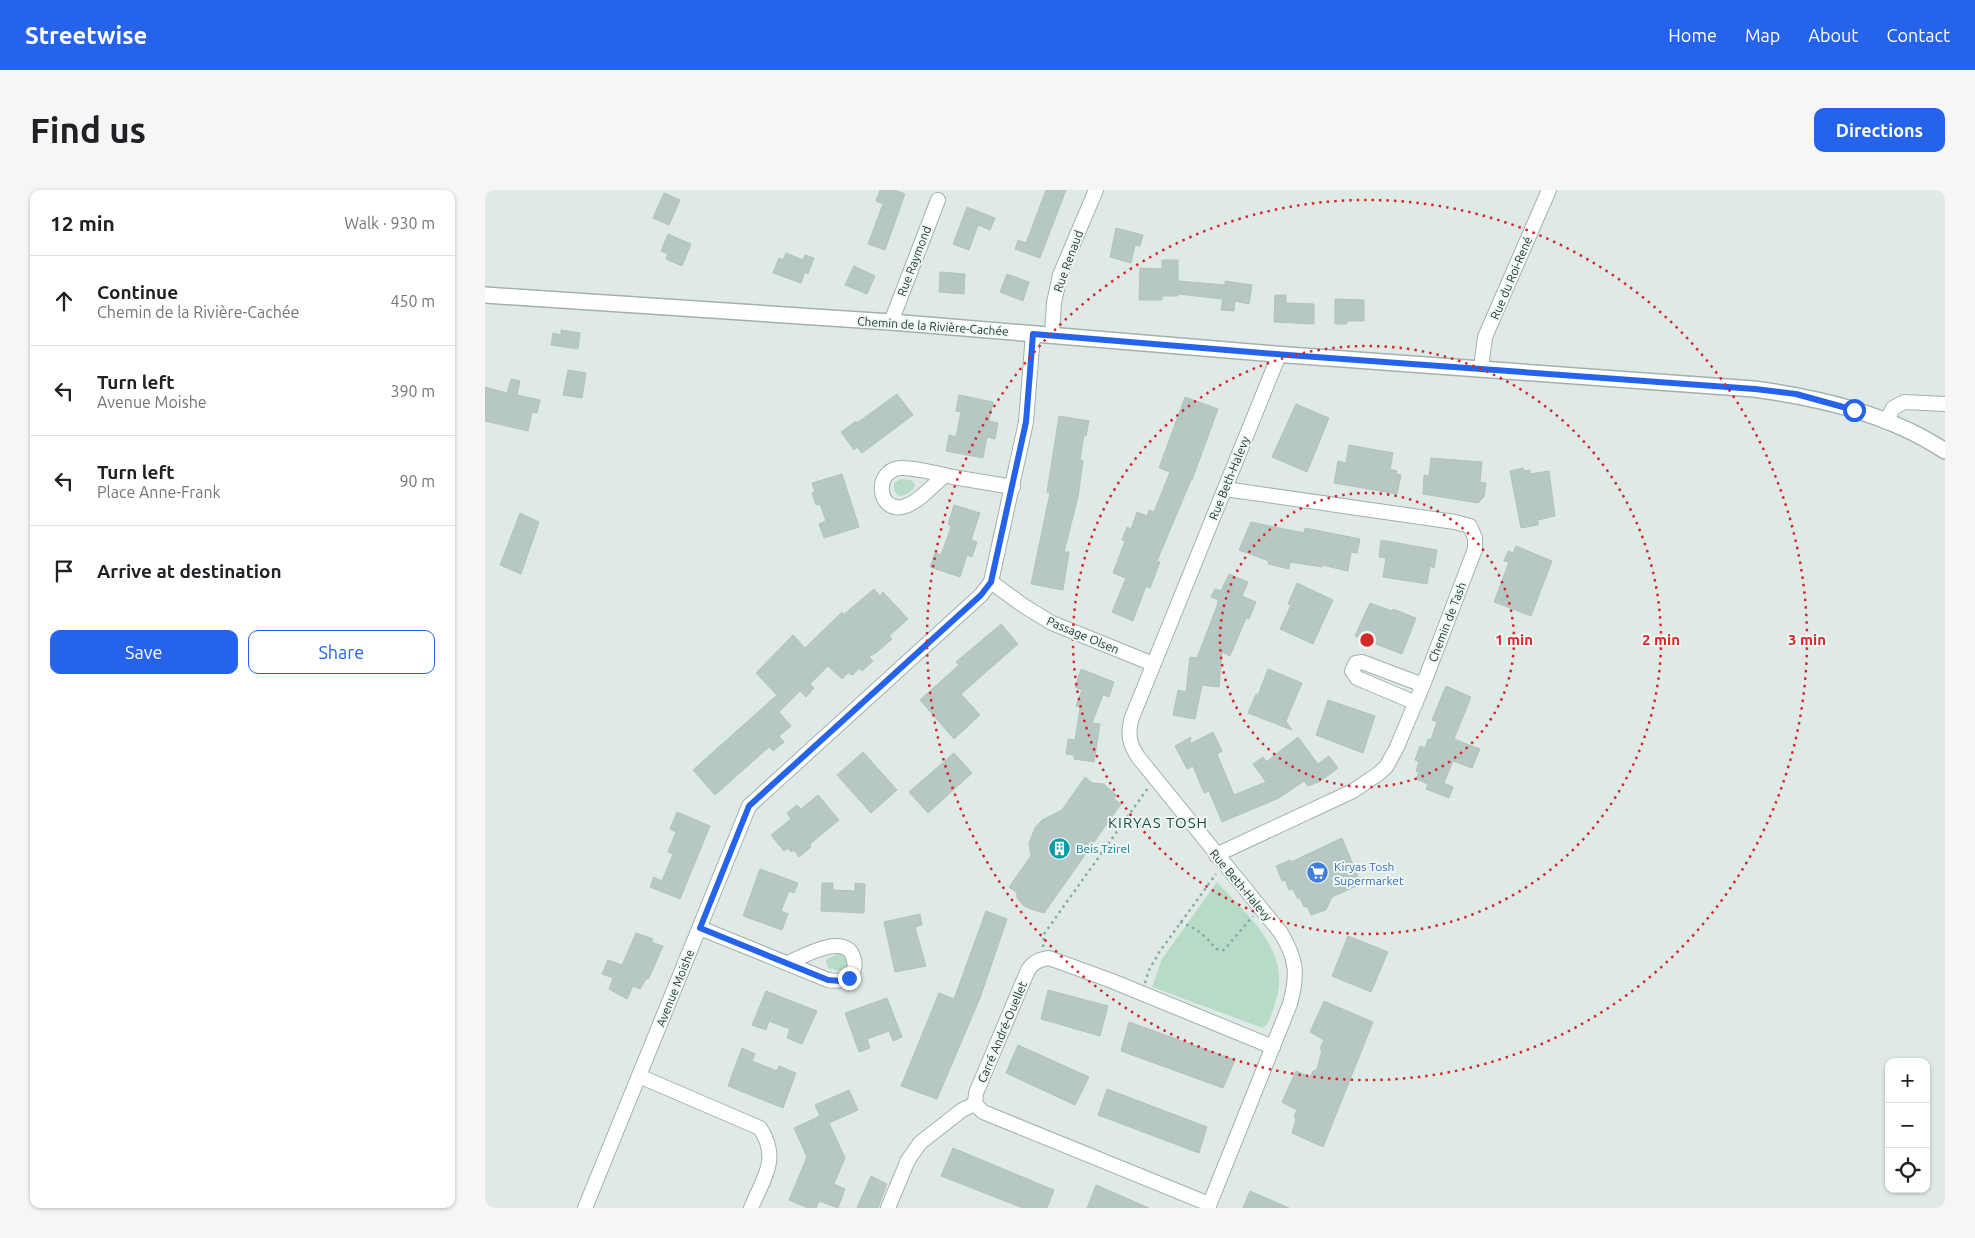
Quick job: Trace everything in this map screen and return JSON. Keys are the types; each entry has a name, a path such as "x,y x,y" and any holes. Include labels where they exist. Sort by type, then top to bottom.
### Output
{"street":[{"name":"Rue Renaud","path":"1052,335 1054,303 1060,275 1096,190"},
{"name":"Rue du Roi-René","path":"1481,368 1485,337 1549,190"},
{"name":"Rue Raymond","path":"891,322 938,200"},
{"name":"Chemin de la Rivière-Cachée","path":"485,295 891,322 1279,355 1755,389 1810,398 1854,410 1886,422 1945,451"},
{"name":"Avenue Moishe","path":"585,1208 749,806 981,595 991,582 1026,422 1033,334"},
{"name":"Rue Beth-Halevy","path":"1208,1206 1290,1004 1295,986 1295,972 1291,951 1281,933 1138,757 1129,739 1131,720 1279,355"},
{"path":"1886,422 1893,408 1904,402 1945,404"},
{"path":"945,475 1013,487"},
{"name":"Chemin de Tash","path":"1216,855 1353,791 1379,774 1391,759 1416,703 1475,549 1475,538 1470,526 1455,522 1225,489"},
{"name":"Passage Olsen","path":"991,582 1052,623 1153,664"},
{"path":"1416,703 1357,678 1352,671 1356,663 1362,662 1423,685"},
{"path":"700,928 787,964"},
{"name":"Carré André-Ouellet","path":"975,1104 976,1093 1028,970 1031,964 1043,958 1049,958 1112,982 1273,1047"},
{"path":"639,1076 760,1128 771,1151 770,1162 751,1208"},
{"path":"888,1208 908,1160 920,1143 962,1110 975,1104 983,1112 1208,1206"}],"path":[{"path":"1043,950 1044,934 1146,789"},
{"path":"1143,986 1157,956 1211,880 1217,876"},
{"path":"1181,922 1198,930 1211,942 1215,949 1224,950 1249,920"}],"green space":[{"path":"901,479 911,480 915,485 908,493 898,496 894,490 894,483"},
{"path":"1217,882 1254,922 1273,952 1278,968 1279,985 1271,1017 1263,1028 1152,987 1162,959"},
{"path":"838,954 846,957 848,965 846,968 840,971 828,968 827,959"}],"building":[{"path":"880,190 895,190 905,194 885,250 868,244 883,204 876,201"},
{"path":"1046,190 1066,190 1040,258 1015,249 1018,240 1026,243"},
{"path":"664,193 680,200 669,225 653,218"},
{"path":"967,207 995,218 990,230 978,225 969,250 953,244"},
{"path":"1116,228 1143,235 1140,246 1135,245 1131,263 1110,257"},
{"path":"668,234 691,244 682,266 666,259 668,254 661,251"},
{"path":"786,253 803,260 805,255 814,258 808,274 805,272 801,283 773,273 779,258 783,260"},
{"path":"1162,260 1178,260 1178,281 1225,285 1225,281 1252,285 1249,304 1235,301 1234,311 1221,310 1223,299 1178,294 1178,296 1162,296 1162,300 1139,300 1140,268 1162,269"},
{"path":"854,266 875,276 867,294 845,285"},
{"path":"940,272 965,274 964,294 939,292"},
{"path":"1007,274 1029,282 1023,301 1000,292"},
{"path":"1275,295 1286,295 1286,303 1314,304 1314,324 1274,322"},
{"path":"1335,299 1364,300 1364,321 1347,321 1347,324 1335,324"},
{"path":"561,330 580,333 578,349 551,345 553,333 561,335"},
{"path":"568,370 586,373 582,398 563,395"},
{"path":"511,379 520,381 517,395 540,400 537,413 532,412 528,431 485,421 485,387 507,393"},
{"path":"897,394 913,415 862,453 857,447 854,450 841,432 856,421 857,423"},
{"path":"959,395 993,402 989,421 998,423 995,439 987,437 983,458 946,451 949,435 956,437 961,412 956,411"},
{"path":"1185,397 1218,409 1192,480 1157,561 1160,562 1150,588 1146,586 1133,621 1112,612 1126,578 1113,573 1125,541 1122,540 1127,527 1131,529 1137,512 1147,516 1149,510 1154,512 1170,472 1159,468"},
{"path":"1296,404 1329,418 1307,472 1272,457"},
{"path":"1059,416 1089,421 1086,436 1084,435 1080,460 1083,461 1078,497 1064,552 1069,552 1063,590 1031,584 1050,493 1047,492"},
{"path":"1349,445 1393,453 1390,469 1397,471 1396,474 1401,475 1397,494 1334,483 1338,461 1346,463"},
{"path":"1431,458 1482,462 1480,482 1486,483 1484,497 1478,503 1423,494 1424,475 1429,476"},
{"path":"1523,468 1524,471 1530,470 1530,474 1549,471 1555,516 1538,520 1538,525 1521,528 1510,471"},
{"path":"842,474 859,527 824,538 819,524 826,521 820,504 816,505 812,493 815,492 812,483"},
{"path":"954,505 980,513 971,540 977,542 972,557 967,555 960,577 930,567 935,553 941,555 951,527 948,524"},
{"path":"520,513 539,522 521,574 500,565"},
{"path":"1251,522 1304,533 1305,528 1360,539 1357,553 1351,552 1348,571 1322,565 1322,567 1290,562 1289,569 1268,564 1269,561 1239,550"},
{"path":"1381,540 1437,550 1434,568 1430,566 1427,584 1383,577 1386,558 1379,557"},
{"path":"1516,546 1552,561 1531,616 1494,602 1509,562 1504,561 1508,551 1513,553"},
{"path":"1229,574 1248,582 1242,596 1256,602 1249,619 1246,618 1230,656 1222,652 1219,687 1202,685 1195,719 1173,715 1178,690 1186,692 1190,657 1197,658 1217,606 1218,600 1211,597 1215,589 1221,591"},
{"path":"1297,583 1333,600 1313,644 1280,629 1291,605 1288,604"},
{"path":"874,589 880,596 883,592 908,619 889,636 892,639 869,657 873,661 862,671 859,668 853,675 848,673 842,679 828,666 810,684 814,688 806,697 800,691 779,712 791,726 779,736 784,742 773,751 769,747 715,795 693,770 777,695 756,673 793,635 805,648 842,612 843,615"},
{"path":"1370,603 1416,618 1402,654 1355,636"},
{"path":"1001,624 1018,644 961,694 980,715 954,739 920,700 959,665 956,662"},
{"path":"1081,669 1114,682 1109,697 1103,695 1092,723 1100,724 1094,762 1074,759 1074,755 1066,754 1068,739 1075,740 1080,708 1076,706 1082,690 1075,687"},
{"path":"1268,669 1302,683 1286,721 1292,730 1248,713 1256,694 1258,695"},
{"path":"1446,686 1471,697 1454,739 1480,749 1472,768 1453,761 1444,783 1453,787 1449,798 1426,789 1428,784 1416,779 1419,772 1416,771 1419,762 1415,760 1420,746 1425,748 1428,739 1431,740 1437,722 1432,720"},
{"path":"1328,700 1375,716 1363,753 1316,735"},
{"path":"1213,732 1222,751 1217,754 1234,795 1266,782 1253,764 1263,757 1266,762 1298,737 1318,764 1329,756 1338,768 1319,782 1308,786 1304,781 1279,798 1222,822 1209,791 1204,793 1193,766 1187,769 1175,746 1191,737 1190,744"},
{"path":"863,752 897,790 871,813 837,775"},
{"path":"954,753 972,773 928,813 909,792"},
{"name":"Beis Tzirel","path":"1085,777 1092,783 1104,784 1116,795 1114,799 1121,804 1044,913 1024,906 1017,898 1017,893 1009,887 1031,856 1029,843 1035,828 1042,820 1062,810"},
{"path":"818,795 839,820 810,844 811,847 799,857 794,850 791,852 788,848 784,851 771,835 791,819 787,813 797,805 801,809"},
{"path":"677,812 710,826 680,899 650,887 654,877 662,881 673,854 668,852 676,832 670,829"},
{"name":"Kiryas Tosh Supermarket","path":"1342,838 1361,884 1332,897 1326,910 1311,915 1307,906 1304,907 1300,898 1297,898 1293,889 1289,890 1285,880 1282,881 1276,866 1290,860 1291,862"},
{"path":"760,869 798,883 794,893 789,891 781,911 788,914 782,930 743,916"},
{"path":"822,883 833,883 833,890 855,891 855,883 865,884 864,913 821,911"},
{"path":"986,911 1007,919 980,998 937,1099 901,1086 939,993 954,999"},
{"path":"920,914 922,925 915,927 926,966 895,972 884,922"},
{"path":"636,933 653,939 651,942 663,946 649,978 646,979 640,989 633,986 627,999 609,989 613,978 602,974 608,960 622,965"},
{"path":"1348,936 1388,952 1371,992 1332,976"},
{"path":"1048,990 1108,1006 1100,1036 1041,1019"},
{"path":"766,991 817,1011 802,1044 787,1038 790,1029 769,1021 766,1030 752,1025"},
{"path":"887,998 902,1037 893,1041 889,1031 867,1039 870,1048 859,1052 845,1013"},
{"path":"1324,1001 1373,1022 1323,1147 1292,1133 1296,1120 1294,1116 1297,1110 1282,1102 1296,1071 1310,1077 1313,1071 1317,1069 1322,1050 1320,1049 1324,1040 1310,1032"},
{"path":"1129,1022 1235,1060 1223,1088 1121,1051"},
{"path":"1018,1045 1089,1077 1075,1105 1006,1073"},
{"path":"742,1048 755,1054 752,1061 777,1071 779,1066 796,1073 783,1108 728,1086"},
{"path":"1107,1089 1207,1127 1199,1153 1098,1115"},
{"path":"849,1090 858,1110 829,1123 845,1158 834,1184 845,1189 838,1208 819,1201 816,1208 808,1208 789,1200 807,1157 794,1128 820,1116 815,1105"},
{"path":"953,1148 1054,1190 1047,1208 1023,1208 941,1176"},
{"path":"871,1176 887,1184 878,1208 857,1208"},
{"path":"1096,1185 1149,1208 1087,1208"},
{"path":"1250,1191 1289,1208 1243,1208"}],"place":[{"name":"Beis Tzirel","path":"1060,848"},
{"name":"Kiryas Tosh Supermarket","path":"1318,873"}],"district":[{"name":"KIRYAS TOSH","path":"1158,822"}],"route":[{"path":"849,978 834,982 828,980 700,928 749,806 981,595 991,582 1026,422 1033,334 1288,355 1755,389 1796,394 1854,410"}]}
